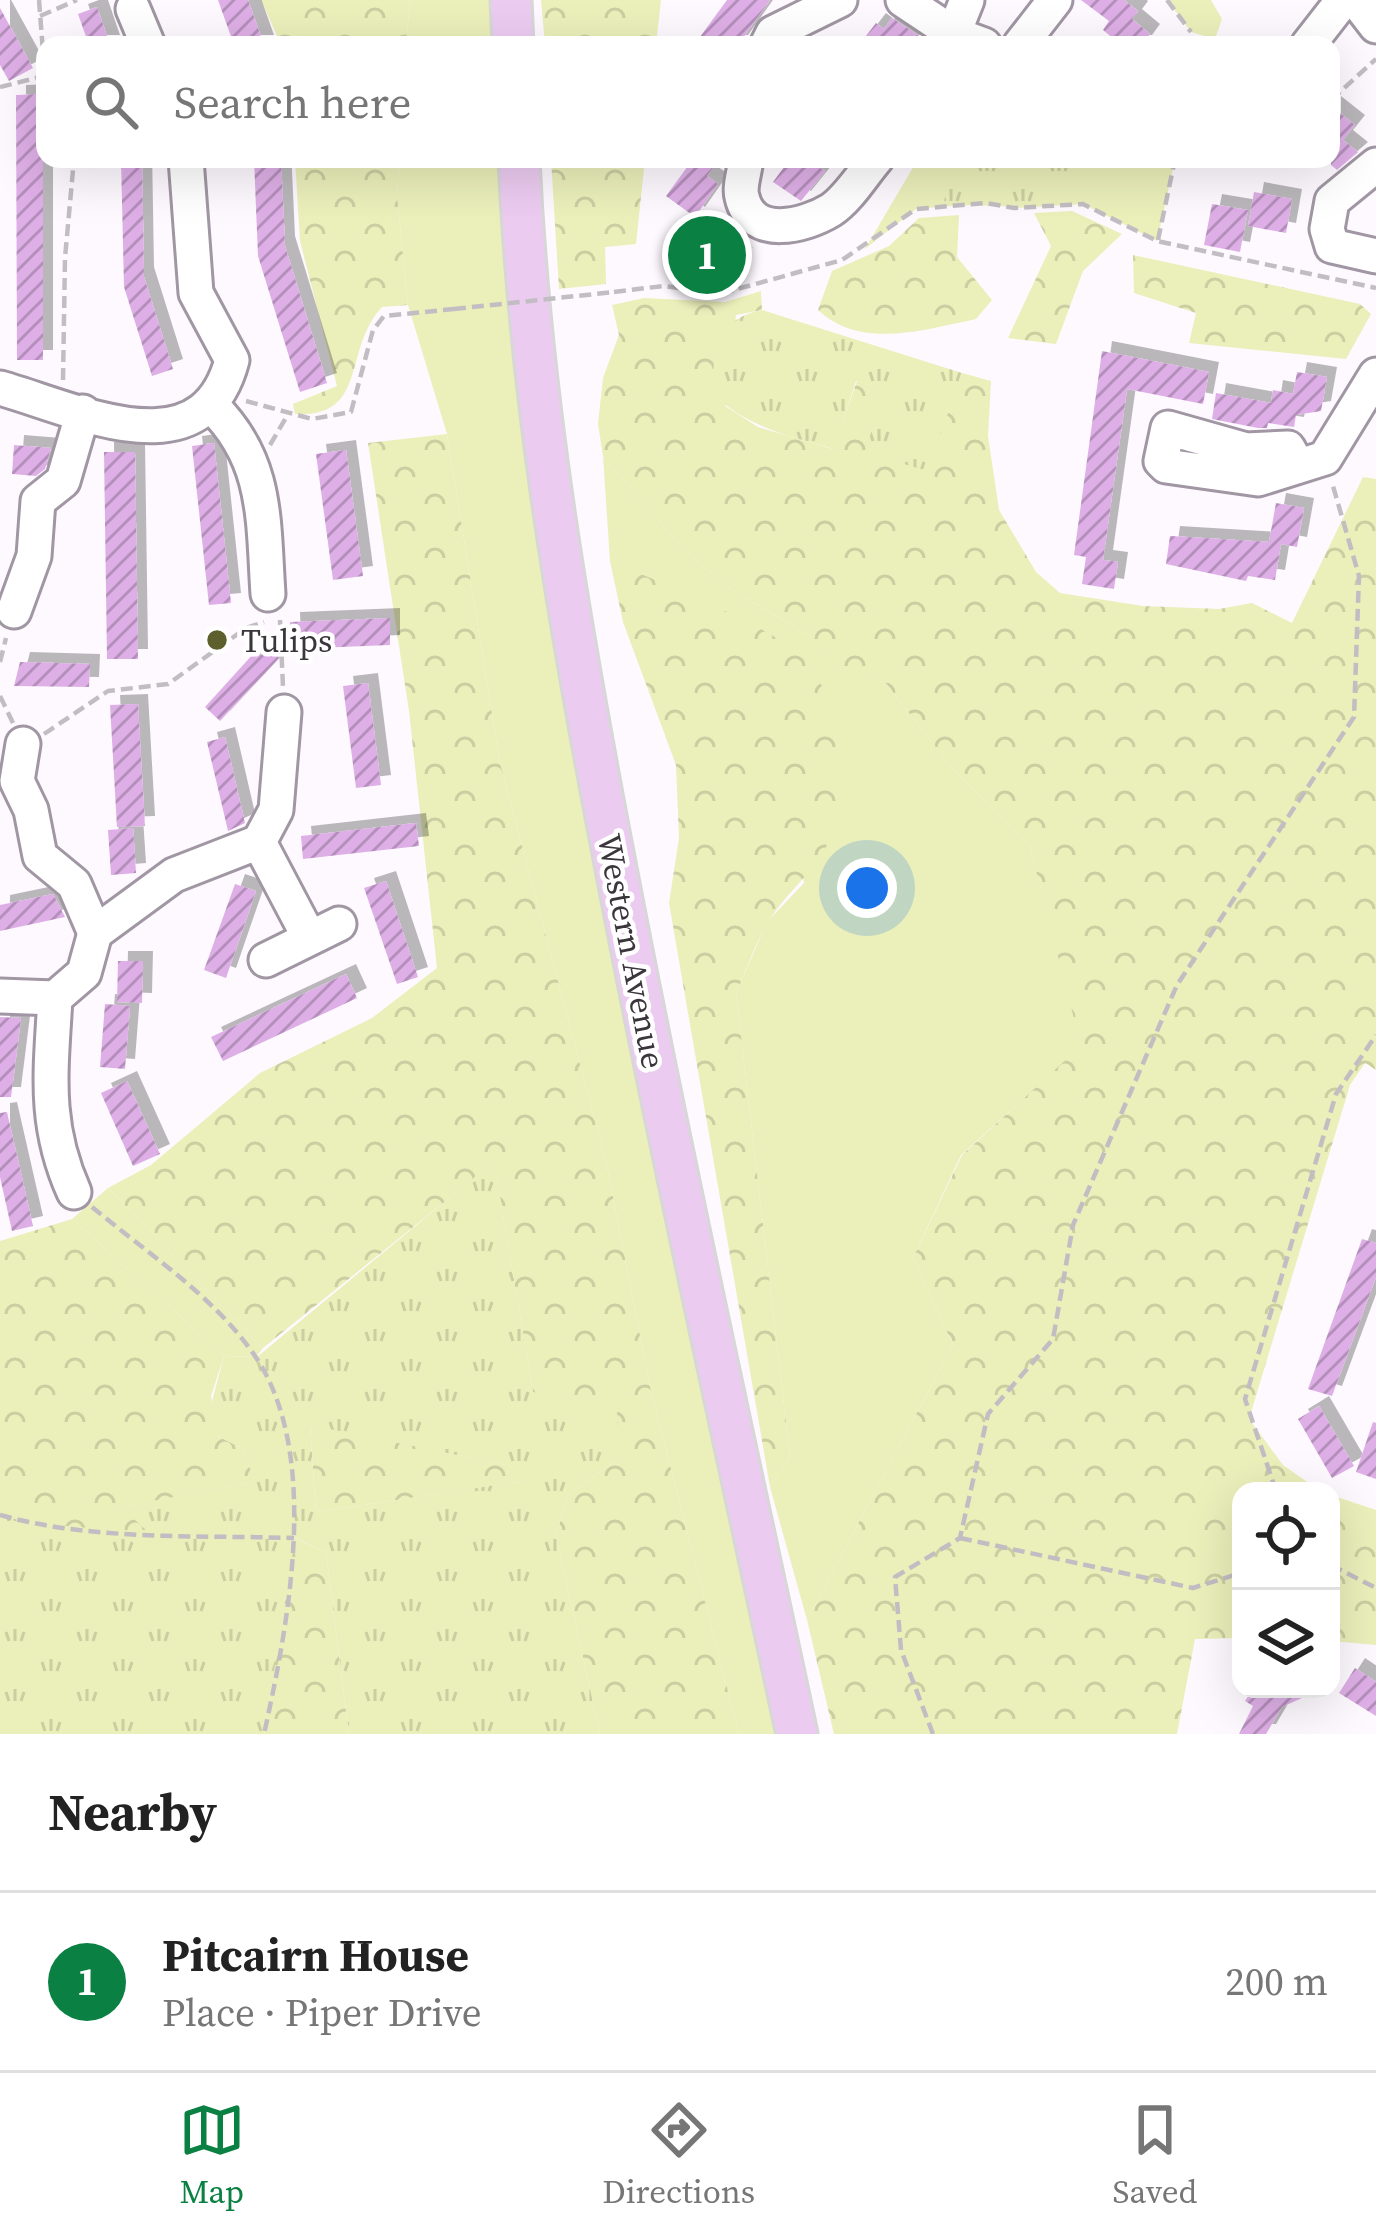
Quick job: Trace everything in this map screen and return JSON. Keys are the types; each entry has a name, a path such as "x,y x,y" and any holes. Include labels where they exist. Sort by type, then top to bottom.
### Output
{"main road":[{"path":"511,0 513,36"},
{"name":"Western Avenue","path":"519,168 524,282 578,672 652,1059 797,1734"}],"street":[{"path":"772,36 840,0"},
{"path":"903,0 955,36"},
{"path":"963,36 967,0"},
{"path":"1027,36 1055,0"},
{"path":"1315,36 1343,0"},
{"path":"1356,0 1376,26"},
{"path":"133,9 144,36"},
{"path":"1376,165 1332,201 1327,229 1332,246 1376,256"},
{"path":"0,388 139,426 184,425 218,399 232,361 196,292 187,168"},
{"path":"745,168 741,196 752,215 766,225 788,227 834,209 868,168"},
{"path":"1166,466 1258,479 1312,462 1376,375"},
{"path":"218,399 256,471 274,604"},
{"path":"14,611 34,556 38,501 63,481 71,408"},
{"path":"95,933 135,908 174,874 259,842 276,810 284,712"},
{"path":"0,996 55,998 84,973 95,933 74,884 40,856 31,810 17,781 23,744"},
{"path":"259,842 318,931 266,960"},
{"path":"55,998 50,1077 54,1149 74,1192"}],"path":[{"path":"39,0 41,36"},
{"path":"40,16 76,0"},
{"path":"1167,0 1191,32"},
{"path":"1340,92 1376,59"},
{"path":"0,87 36,79"},
{"path":"71,408 65,258 73,168"},
{"path":"1157,241 1173,168"},
{"path":"218,399 286,416 338,417 351,412 374,330 384,316 663,286 723,293 842,260 916,209 1083,204 1157,241 1376,288"},
{"path":"723,293 766,225"},
{"path":"959,1538 988,1414 1053,1339 1073,1225 1177,985 1354,717 1360,576 1312,462"},
{"path":"274,604 284,712"},
{"path":"23,744 74,719 108,691 167,684 274,604"},
{"path":"1273,1482 1245,1399 1336,1094 1376,1035"},
{"path":"74,1192 215,1311 256,1358 296,1480 278,1669 264,1734"},
{"path":"0,1515 29,1523 151,1534 294,1538"},
{"path":"933,1734 901,1650 895,1577 959,1538 1193,1588 1232,1577"},
{"path":"1340,1570 1376,1588"}],"green space":[{"path":"261,0 410,0 407,36 277,36"},
{"path":"410,0 497,0 498,36 407,36"},
{"path":"541,0 661,0 657,36 544,36"},
{"path":"1167,0 1211,0 1222,19 1216,36 1191,32"},
{"path":"296,168 399,168 408,305 382,307 362,342 344,393 334,405 295,414 293,404 337,386 300,241"},
{"path":"399,168 505,168 788,1734 739,1734 650,1387 607,1166 500,763 447,434 408,305"},
{"path":"552,168 644,168 636,244 605,247 606,284 559,289"},
{"path":"913,168 1173,168 1157,241 1083,204 1014,208 986,203 916,209 865,249"},
{"path":"951,168 1078,168 1068,204 943,206"},
{"path":"1072,211 1122,234 1083,271 1056,344 1008,338 1051,246 1034,213"},
{"path":"959,215 957,257 992,300 976,319 914,332 873,333 853,330 818,310 832,271 889,246 919,218"},
{"path":"1133,255 1360,304 1371,314 1346,359 1189,343 1196,313 1134,293"},
{"path":"761,291 762,310 736,315 725,406 758,427 833,449 857,381 883,389 927,470 962,373 991,381 988,436 999,510 1036,572 1060,593 1143,606 1219,609 1252,603 1292,623 1363,477 1376,479 1376,1070 1365,1063 1350,1085 1249,1419 1283,1465 1307,1482 1232,1482 1232,1638 1195,1639 1177,1734 834,1734 807,1620 953,1345 913,1258 962,1155 1081,1046 1030,847 952,768 885,682 837,670 811,636 735,592 684,550 603,456 598,424 603,378 619,335 612,305 644,298 725,302"},
{"path":"762,310 962,373 928,471 866,453 882,389 856,381 834,449 754,422 713,394 720,339 735,321"},
{"path":"447,434 500,763 607,1166 650,1387 739,1734 600,1734 556,1536 567,1496 618,1459 533,1392 494,1162 263,1348 108,1188 151,1165 260,1073 372,1018 437,968 409,711 368,443"},
{"path":"603,456 684,550 735,592 811,636 837,669 885,682 952,768 1030,847 1082,1046 961,1155 913,1258 953,1345 807,1620 770,1487 790,1457 736,993 767,922 804,883 767,634 610,561"},
{"path":"610,561 714,606 792,648 818,678 839,742 842,787 834,829 821,856 766,926 736,993 790,1457 770,1487 669,903 679,838 676,765 623,622"},
{"path":"494,1161 533,1392 617,1410 618,1459 567,1496 556,1536 600,1734 349,1734 326,1552 295,1538 264,1734 0,1734 0,1515 30,1523 149,1533 121,1507 254,1482 244,1449 217,1436 207,1420 224,1356 257,1357","holes":["310,1425 511,1466 524,1481 316,1512"]},
{"path":"108,1188 263,1348 256,1357 224,1356 72,1219"},
{"path":"72,1219 224,1356 211,1396 217,1436 244,1449 255,1482 122,1507 151,1534 29,1523 0,1515 0,1241"},
{"path":"310,1424 511,1466 525,1481 316,1512"},
{"path":"1340,1498 1376,1510 1376,1645 1340,1642"},
{"path":"294,1538 326,1552 349,1734 264,1734"}],"building":[{"path":"218,0 248,0 261,36 231,36"},
{"path":"727,0 770,0 744,36 701,36"},
{"path":"1081,0 1124,0 1138,11 1132,19 1150,34 1110,36 1103,30 1109,21"},
{"path":"97,7 107,36 86,36 78,14"},
{"path":"0,8 33,68 9,81 0,65"},
{"path":"892,18 919,36 866,36 876,23 884,29"},
{"path":"36,94 36,168 43,168 43,360 17,360 16,95"},
{"path":"1340,113 1355,125 1343,140 1358,152 1340,167"},
{"path":"121,168 142,168 144,277 173,369 152,376 124,287"},
{"path":"254,168 281,168 285,246 327,383 300,392 258,256"},
{"path":"686,168 713,168 707,176 718,184 695,217 666,196"},
{"path":"783,168 825,171 801,201 773,182"},
{"path":"1254,192 1292,199 1286,233 1248,226"},
{"path":"1212,204 1248,210 1240,252 1204,245"},
{"path":"1102,351 1209,372 1203,404 1127,389 1103,560 1118,562 1114,589 1082,584 1086,557 1074,555"},
{"path":"1297,372 1327,377 1321,411 1296,415 1294,427 1268,423 1267,428 1258,428 1212,419 1216,393 1271,403 1273,390 1293,394"},
{"path":"214,443 231,603 209,605 192,446"},
{"path":"14,445 51,448 45,469 36,476 12,474"},
{"path":"346,450 363,576 333,580 316,454"},
{"path":"104,452 135,452 138,659 107,659"},
{"path":"1276,503 1304,508 1297,547 1281,544 1275,580 1248,576 1246,581 1166,564 1170,536 1269,542"},
{"path":"390,618 390,645 291,649 290,622"},
{"path":"263,643 279,658 220,721 205,707"},
{"path":"20,662 90,664 89,687 14,686"},
{"path":"368,683 381,785 356,788 343,686"},
{"path":"138,704 145,826 117,827 110,705"},
{"path":"225,737 245,823 228,831 207,742"},
{"path":"416,823 419,846 303,859 301,836"},
{"path":"133,828 136,873 111,875 108,830"},
{"path":"386,881 418,977 397,984 364,888"},
{"path":"235,884 256,891 226,978 204,970"},
{"path":"53,894 65,917 0,931 0,905"},
{"path":"118,961 143,961 142,1003 117,1002"},
{"path":"346,974 357,998 223,1061 211,1037"},
{"path":"105,1004 130,1006 125,1069 100,1067"},
{"path":"0,1017 21,1018 11,1097 0,1097"},
{"path":"127,1081 160,1154 133,1166 101,1093"},
{"path":"7,1112 33,1226 12,1231 0,1177 0,1113"},
{"path":"1362,1239 1376,1243 1376,1277 1332,1396 1308,1389"},
{"path":"1319,1406 1354,1466 1332,1478 1298,1419"},
{"path":"1376,1423 1376,1479 1356,1472"},
{"path":"1355,1668 1376,1682 1376,1716 1340,1694"},
{"path":"1302,1698 1282,1707 1266,1734 1239,1734 1253,1706 1245,1701"}],"place":[{"name":"Pitcairn House","path":"707,255"},
{"name":"Tulips","path":"217,640"}]}
